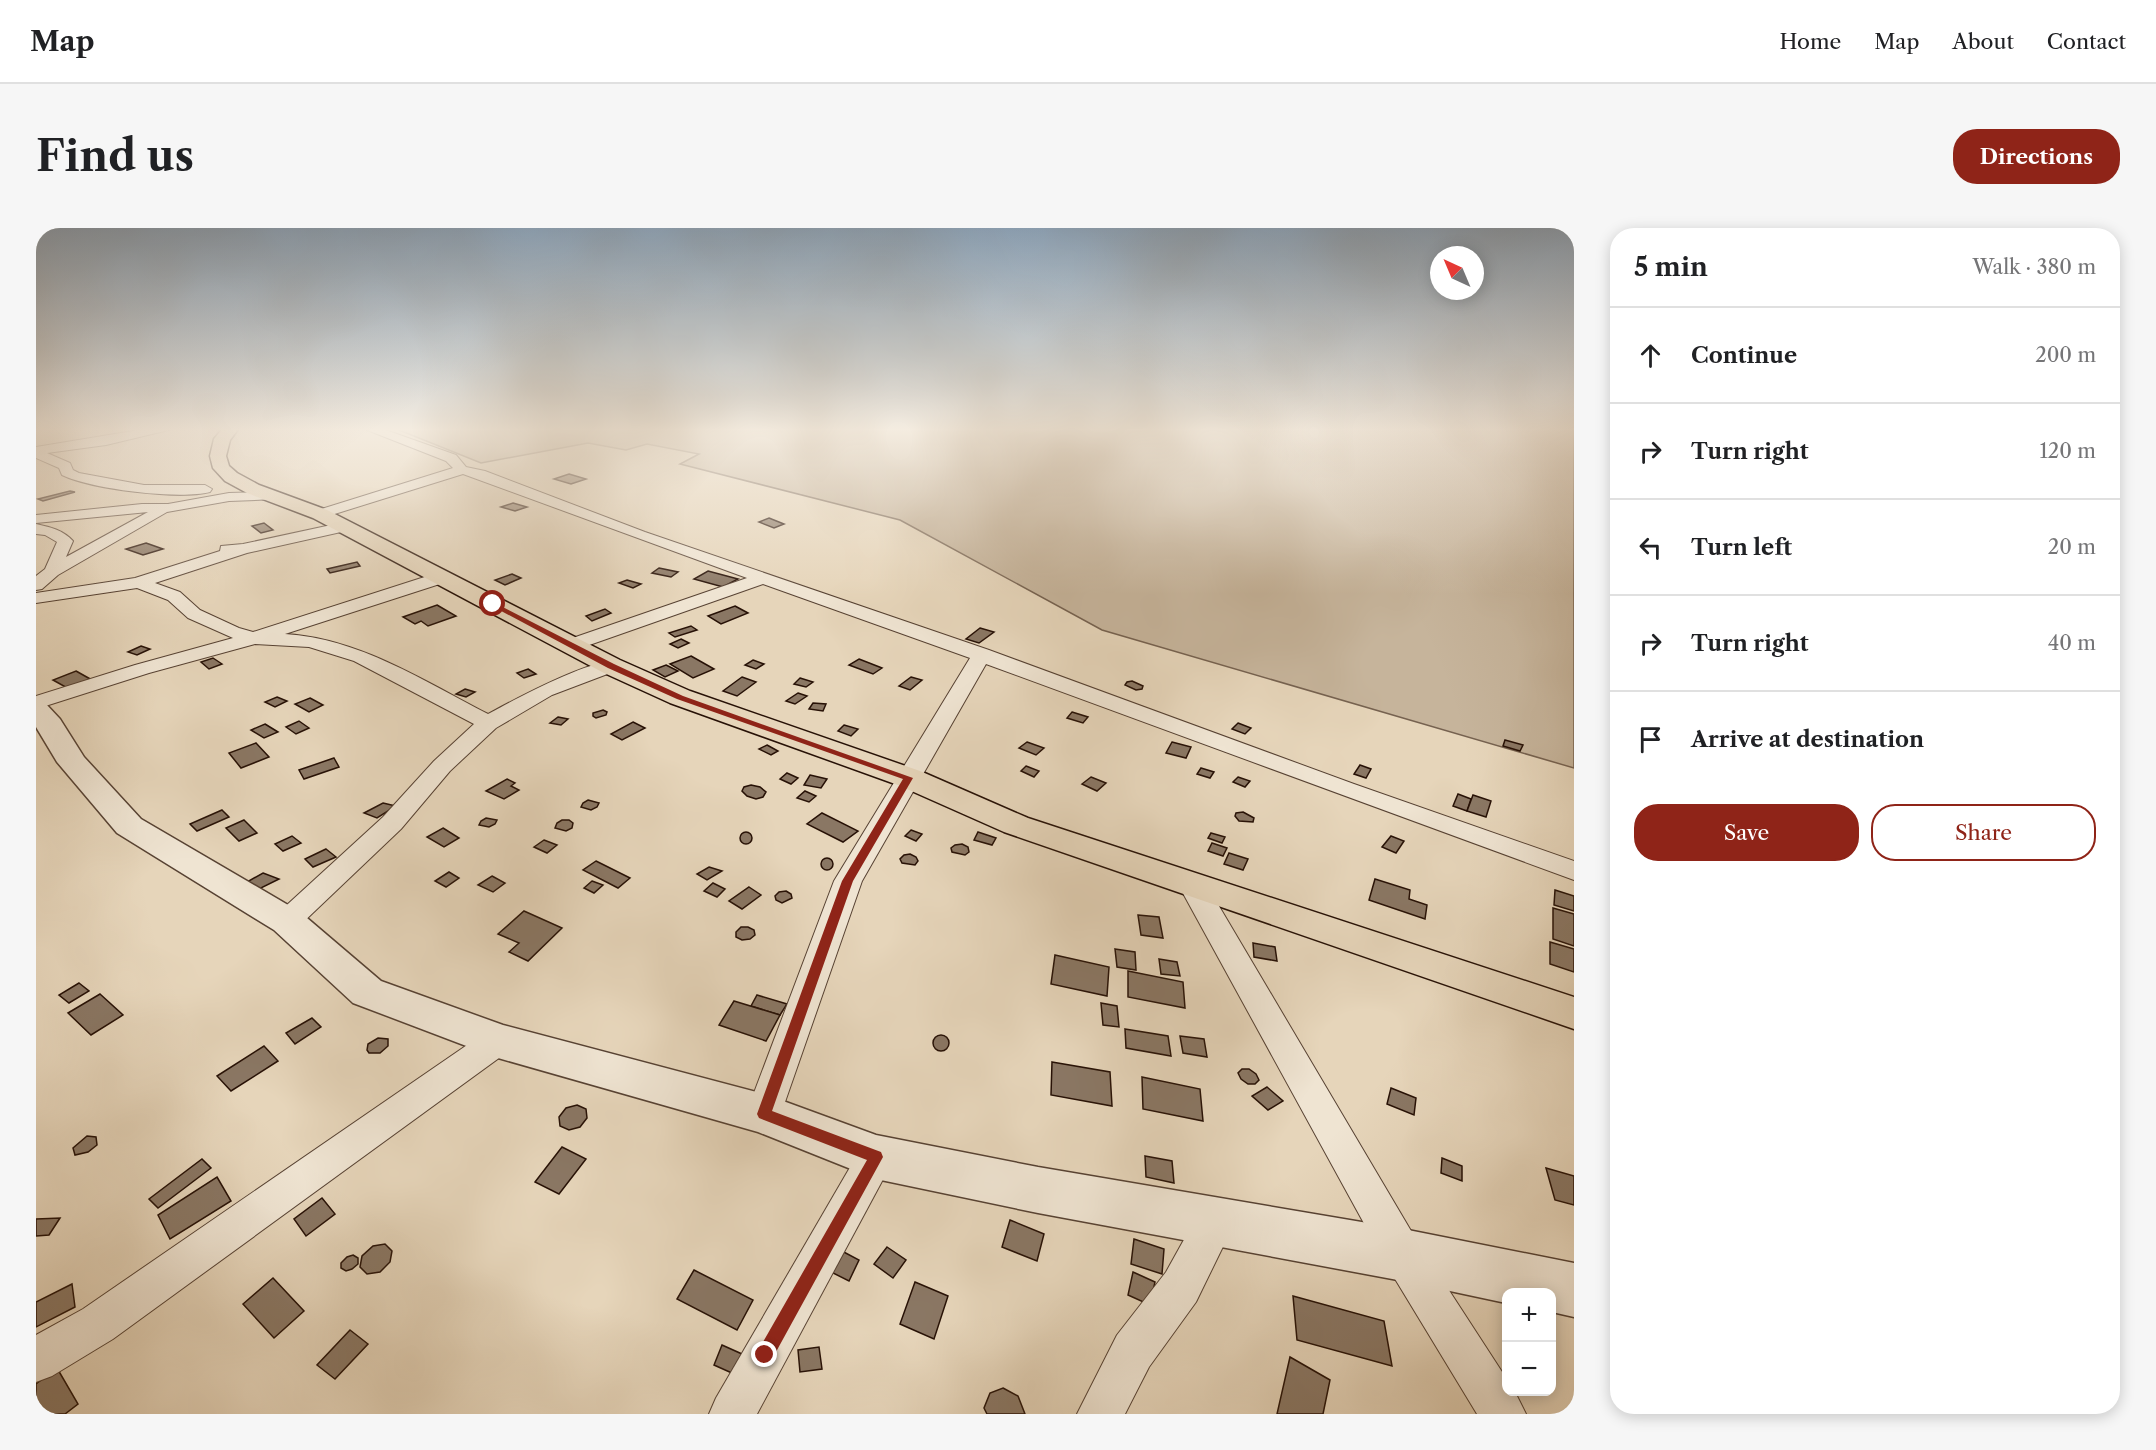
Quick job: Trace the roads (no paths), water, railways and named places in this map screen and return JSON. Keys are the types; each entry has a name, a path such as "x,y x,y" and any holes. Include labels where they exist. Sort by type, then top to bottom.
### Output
{"main road":[{"path":"245,483 332,520 611,666 680,698 909,778 1016,825 1574,1013"}],"street":[{"path":"114,483 144,489 263,492"},
{"path":"36,598 138,583 235,549 332,520 427,483"},
{"path":"504,483 640,535 982,654 1574,871"},
{"path":"36,519 142,508 168,508 263,492"},
{"path":"36,585 52,571 168,508"},
{"path":"36,529 49,531 65,541 52,571"},
{"path":"36,703 255,638 443,577"},
{"path":"571,645 765,578"},
{"path":"138,583 174,596 194,614 232,632 255,638 311,641 361,657 488,723"},
{"path":"764,1114 848,881 982,654"},
{"path":"287,921 393,823 442,766 488,723 545,691 611,666"},
{"path":"36,710 50,725 72,762 129,826 287,921 367,992 498,1041 764,1114 876,1157 1038,1190 1403,1255 1574,1290"},
{"path":"1193,886 1403,1255 1503,1414"},
{"path":"36,1360 98,1324 498,1041"},
{"path":"732,1414 876,1157"},
{"path":"1100,1414 1133,1351 1181,1287 1215,1222"}]}
